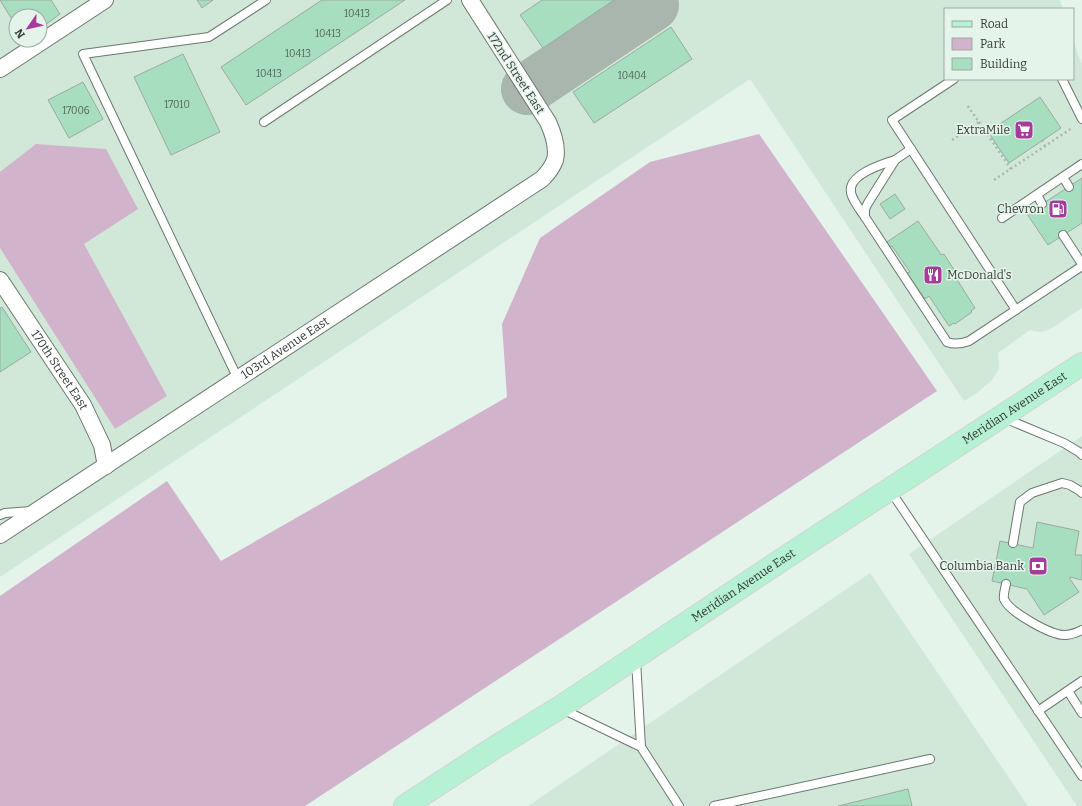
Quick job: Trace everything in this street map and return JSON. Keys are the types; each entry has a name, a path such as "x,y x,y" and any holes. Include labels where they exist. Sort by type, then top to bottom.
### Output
{"main road":[{"name":"Meridian Avenue East","path":"405,806 497,746 559,708 1082,364"},
{"path":"1040,392 1082,384"}],"street":[{"path":"0,68 105,0"},
{"name":"172nd Street East","path":"470,0 548,122 554,135 555,149"},
{"name":"103rd Avenue East","path":"0,535 542,179 550,170 555,160 555,149"},
{"name":"170th Street East","path":"0,280 83,405 102,445 106,466"}],"lane":[{"path":"238,379 83,54 208,37 266,0"},
{"path":"264,122 447,0"},
{"path":"952,80 892,120 1016,310"},
{"path":"1062,80 1082,119"},
{"path":"911,149 895,160 877,166 861,175 852,184 851,193 865,217 947,342 961,344 969,341 1082,265 1063,235"},
{"path":"865,217 865,209 868,203 895,160"},
{"path":"1002,218 1082,164"},
{"path":"1063,177 1069,187"},
{"path":"1036,195 1042,204"},
{"path":"1002,417 1064,443 1082,455"},
{"path":"1013,543 1020,502 1026,497 1032,493 1062,483 1070,485 1082,493"},
{"path":"889,490 1082,776"},
{"path":"0,515 5,513 37,511"},
{"path":"1006,584 1004,598 1008,606 1033,624 1056,634 1074,634 1082,630"},
{"path":"636,657 641,747 679,806"},
{"path":"1038,711 1082,681"},
{"path":"1068,691 1082,713"},
{"path":"559,708 641,747"},
{"path":"714,806 930,759"}],"path":[{"path":"967,105 1010,169"},
{"path":"952,140 979,122"},
{"path":"994,180 1073,128"},
{"path":"1042,140 1045,146"}],"shaded area":[{"path":"0,0 1060,0 1063,8 944,8 944,80 1074,80 1074,43 1082,65 1082,308 1045,331 1038,332 1030,330 998,353 999,369 992,380 977,393 964,401 750,79 0,577"},
{"path":"1082,436 1082,806 1077,806 909,554"},
{"path":"870,573 1028,806 528,806"}],"green space":[{"path":"759,134 937,391 305,806 0,806 0,596 167,481 221,561 507,397 502,324 540,238 650,162"},
{"path":"36,144 106,149 138,209 84,244 167,396 115,429 0,248 0,172"}],"building":[{"path":"0,0 51,0 60,14 48,23 48,8 8,8 8,13"},
{"path":"197,0 213,0 202,8"},
{"path":"322,0 405,0 246,105 221,67"},
{"path":"542,0 614,0 543,48 520,15"},
{"path":"671,27 692,59 594,123 573,92"},
{"path":"183,54 220,132 171,155 134,77"},
{"path":"83,82 103,119 69,138 48,100"},
{"name":"ExtraMile","path":"1040,97 1061,128 1009,163 988,132"},
{"name":"Chevron","path":"1082,178 1082,223 1048,245 1027,214"},
{"path":"895,194 905,209 890,219 880,204"},
{"name":"McDonald's","path":"918,221 941,255 944,254 958,276 956,278 975,308 971,311 972,312 955,324 954,323 949,326 929,296 925,299 907,273 910,272 892,246 890,247 887,242"},
{"path":"2,307 31,352 0,372 0,308"},
{"name":"Columbia Bank","path":"1037,522 1079,531 1075,555 1082,555 1082,580 1070,577 1079,592 1044,615 1027,589 992,581 1000,541 1033,548"},
{"path":"908,789 912,806 838,806"}],"taxiway":[{"path":"527,89 653,5"}],"place":[{"name":"ExtraMile","path":"1024,130"},
{"name":"Chevron","path":"1058,209"},
{"name":"McDonald's","path":"933,275"},
{"name":"Columbia Bank","path":"1038,566"}]}
